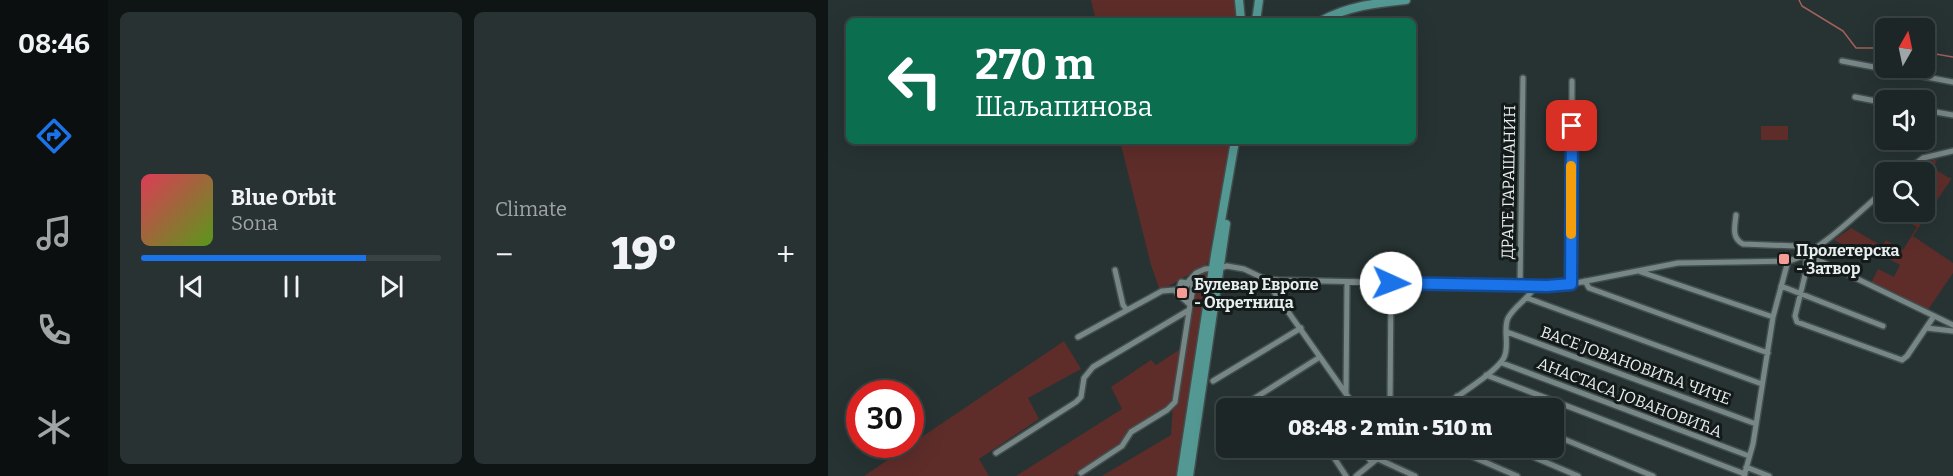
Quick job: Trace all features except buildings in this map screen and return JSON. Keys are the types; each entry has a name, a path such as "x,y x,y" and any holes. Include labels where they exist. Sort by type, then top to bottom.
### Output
{"main road":[{"path":"1239,0 1241,18"},
{"path":"1256,18 1259,0"},
{"path":"1327,18 1365,4 1406,0"},
{"path":"1181,476 1237,144"},
{"path":"1189,476 1216,268"}],"street":[{"path":"1842,61 1953,82"},
{"name":"ДРАГЕ ГАРАШАНИН","path":"1520,286 1523,78"},
{"path":"1571,284 1572,81"},
{"path":"1855,98 1875,101"},
{"path":"1935,112 1953,115"},
{"path":"1918,162 1923,158 1953,152"},
{"path":"1265,279 1535,286 1571,284 1678,263 1796,260 1875,198"},
{"path":"1736,215 1735,236 1738,242 1796,246 1806,254 1953,325"},
{"path":"1806,254 1806,271 1795,316 1797,321 1898,360 1904,359 1934,316"},
{"path":"1745,472 1756,424 1773,317 1788,261"},
{"path":"1177,289 1181,282 1189,282 1201,271 1227,266 1234,266 1265,279 1349,398"},
{"path":"1114,270 1123,305 1127,310"},
{"path":"1638,271 1773,317"},
{"path":"1585,281 1589,288 1768,353"},
{"path":"1081,473 1122,446 1131,432 1167,410 1175,402 1193,288 1189,282"},
{"path":"1346,394 1347,282"},
{"path":"1390,398 1391,283"},
{"path":"1454,398 1502,363 1506,351 1509,318 1535,286"},
{"path":"1781,286 1883,326"},
{"path":"1078,337 1152,295 1177,289"},
{"path":"1177,289 1190,307"},
{"path":"1527,298 1762,384"},
{"path":"996,453 1076,402 1081,397 1084,378 1094,367 1190,307"},
{"path":"1213,381 1301,328"},
{"path":"1926,328 1953,331"},
{"name":"ВАСЕ ЈОВАНОВИЋА ЧИЧЕ","path":"1507,332 1756,424"},
{"path":"1255,398 1320,357"},
{"name":"АНАСТАСА ЈОВАНОВИЋА","path":"1502,363 1749,456"},
{"path":"1486,375 1745,472 1768,476"},
{"path":"1457,396 1462,398"},
{"path":"1564,439 1653,476"},
{"path":"1334,458 1346,476"},
{"path":"1369,458 1372,463"},
{"path":"1475,458 1517,476"},
{"path":"1536,458 1578,476"},
{"path":"1356,476 1378,459 1415,476"}],"shaded area":[{"path":"1091,0 1235,0 1237,18 1095,18"},
{"path":"1761,126 1788,126 1788,140 1761,140"},
{"path":"1121,144 1231,144 1218,220 1211,243 1211,257 1207,264 1210,269 1176,476 1102,476 1171,435 1173,404 1127,431 1119,448 1073,476 1016,476 1122,409 1111,387 1151,360 1156,365 1182,348 1195,271 1160,291 1151,265"},
{"path":"1935,166 1938,171 1952,178 1935,203"},
{"path":"1908,222 1922,222 1913,236 1953,263 1953,273 1927,311 1871,283 1878,269 1894,277 1900,265 1877,252 1871,258 1834,240 1851,228 1882,246 1886,240 1903,250 1917,227"},
{"path":"1064,341 1081,369 1028,398 1039,419 979,459 989,476 864,476 891,458 924,458 924,436"}],"waterway":[{"path":"1799,0 1802,6 1843,31 1856,48 1875,48"},
{"path":"1935,54 1953,57"}],"slow traffic":[{"path":"1571,166 1571,234"}],"place":[{"name":"Пролетерска - Затвор","path":"1784,259"},
{"name":"Булевар Европе - Окретница","path":"1182,293"}],"route":[{"path":"1391,283 1547,286 1571,284 1572,126"}]}
